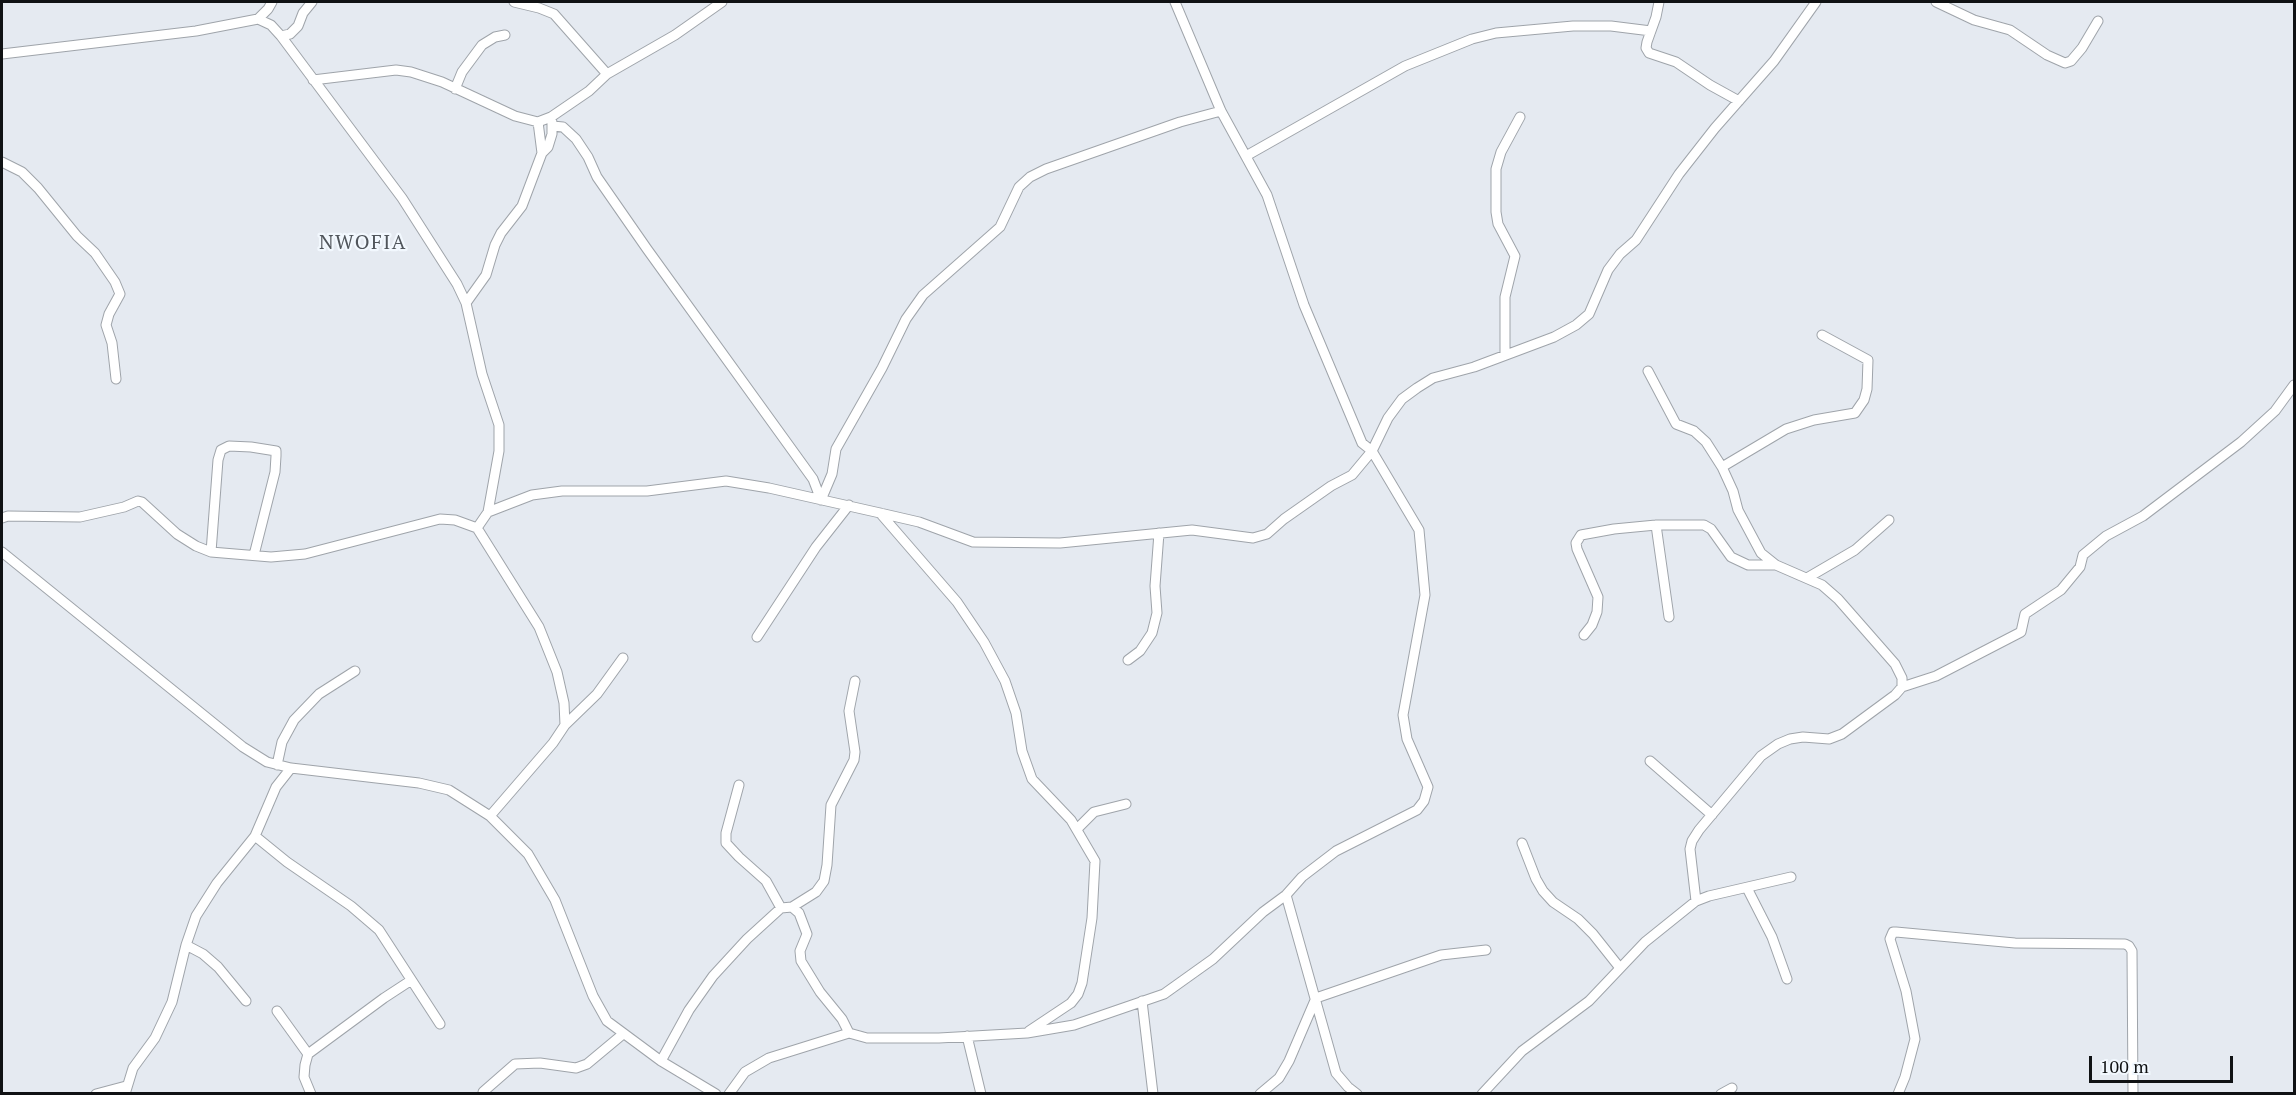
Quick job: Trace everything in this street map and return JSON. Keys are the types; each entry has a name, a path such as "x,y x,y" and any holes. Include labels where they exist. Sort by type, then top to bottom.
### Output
{"street":[{"path":"2,54 196,31 258,19 272,2"},
{"path":"281,36 290,34 298,26 303,13 312,2"},
{"path":"514,2 554,14 608,74"},
{"path":"466,303 486,276 501,233 522,206 542,153 548,147 552,121 608,74 675,35 722,2"},
{"path":"729,1094 745,1072 769,1058 849,1033 867,1038 1027,1033 1074,1025 1164,994 1205,964 1263,912 1287,895 1302,877 1336,851 1417,810 1424,801 1428,787 1407,739 1402,715 1425,595 1419,531 1371,451 1362,443 1304,305 1267,195 1221,111 1175,2"},
{"path":"1659,2 1646,48 1649,53 1676,62 1710,86 1739,101"},
{"path":"488,512 532,495 562,491 647,491 726,482 770,488 919,522 973,542 1060,543 1192,530 1253,538 1267,534 1321,492 1352,475 1371,451 1388,418 1402,399 1417,388 1433,378 1474,367 1554,337 1576,325 1589,314 1608,270 1620,254 1636,240 1679,174 1774,61 1816,2"},
{"path":"1936,2 1974,20 2010,30 2047,55 2065,63 2071,61 2082,48 2098,21"},
{"path":"258,19 271,25 281,36 402,198 457,284 466,303 482,374 500,425 499,451 488,512 477,528"},
{"path":"1246,156 1405,66 1472,39 1496,33 1573,26 1611,26 1651,31"},
{"path":"455,89 462,72 482,45 495,37 505,35"},
{"path":"313,80 396,70 421,76 455,89 515,116 538,122 552,121 563,127 576,139 597,177 647,249 813,479 821,500"},
{"path":"821,500 832,474 836,449 882,368 906,319 923,295 1000,227 1019,187 1030,177 1046,169 1180,122 1221,111"},
{"path":"1505,356 1504,297 1515,256 1498,224 1496,169 1501,152 1520,117"},
{"path":"538,122 542,153"},
{"path":"2,162 22,172 38,188 77,236 95,253 115,282 120,294 113,303 106,325 112,343 116,379"},
{"path":"1722,466 1786,429 1814,420 1855,412 1859,407 1868,389 1868,360 1822,335"},
{"path":"1648,371 1676,424 1694,431 1722,466 1738,510 1761,553 1776,565 1821,585 1838,599 1895,664 1902,678 1902,687"},
{"path":"1696,901 1690,849 1699,830 1761,756 1778,744 1803,737 1829,739 1842,734 1895,695 1902,687 1936,676 2021,632 2025,614 2061,591 2080,567 2083,555 2106,536 2143,516 2241,442 2275,411 2295,385"},
{"path":"211,552 218,460 221,450 229,446 251,447 276,451 275,472 254,555"},
{"path":"2,518 8,516 80,517 124,507 138,501 142,502 177,534 196,546 211,552 271,557 305,554 440,519 455,520 477,528 539,627 557,672 564,703 565,725"},
{"path":"757,637 816,547 849,505"},
{"path":"880,513 957,602 984,642 1005,681 1016,713 1022,751 1032,779 1077,830 1095,861 1092,918 1078,994 1071,1003 1027,1033"},
{"path":"1807,578 1855,550 1889,520"},
{"path":"1584,635 1592,625 1597,612 1598,597 1577,549 1578,539 1587,533 1656,525 1704,525 1711,529 1731,557 1748,565 1776,565"},
{"path":"1656,525 1669,616"},
{"path":"1128,660 1140,651 1152,633 1157,612 1155,586 1159,533"},
{"path":"2,552 243,747 267,762 291,768 419,783 449,790 490,816 528,854 555,900 593,996 607,1021 661,1061 716,1094"},
{"path":"490,816 553,744 565,725 597,694 623,658"},
{"path":"277,765 282,742 294,720 319,694 354,670"},
{"path":"661,1061 689,1010 712,976 781,908 792,907 816,892 824,881 831,805 854,760 855,752 849,711 855,681"},
{"path":"1650,761 1712,815"},
{"path":"96,1094 126,1090 133,1068 164,1022 172,1002 186,945 196,916 204,902 255,836 276,787 291,768"},
{"path":"739,784 726,833 726,843 766,881 781,908"},
{"path":"1077,830 1094,812 1126,804"},
{"path":"255,836 287,862 351,906 379,930 440,1024"},
{"path":"1522,843 1543,891 1593,934 1620,968"},
{"path":"1482,1094 1522,1051 1589,1001 1645,942 1696,901 1708,896 1791,878"},
{"path":"1747,888 1772,937 1787,980"},
{"path":"1287,895 1336,1073 1357,1094"},
{"path":"792,907 799,913 807,934 800,951 801,961 820,992 842,1019 849,1033"},
{"path":"1898,1094 1915,1039 1906,992 1890,939 1893,932 2015,943 2125,944 2129,946 2132,951 2133,1094"},
{"path":"186,945 203,954 218,967 246,1001"},
{"path":"1260,1094 1279,1078 1316,998 1441,955 1486,950"},
{"path":"311,1094 304,1077 304,1065 308,1054 410,981"},
{"path":"1142,1001 1153,1094"},
{"path":"278,1011 308,1054"},
{"path":"483,1092 515,1064 540,1063 576,1068 587,1064 623,1034"},
{"path":"967,1036 981,1094"},
{"path":"1721,1094 1732,1088"}],"district":[{"name":"NWOFIA","path":"363,243"}]}
